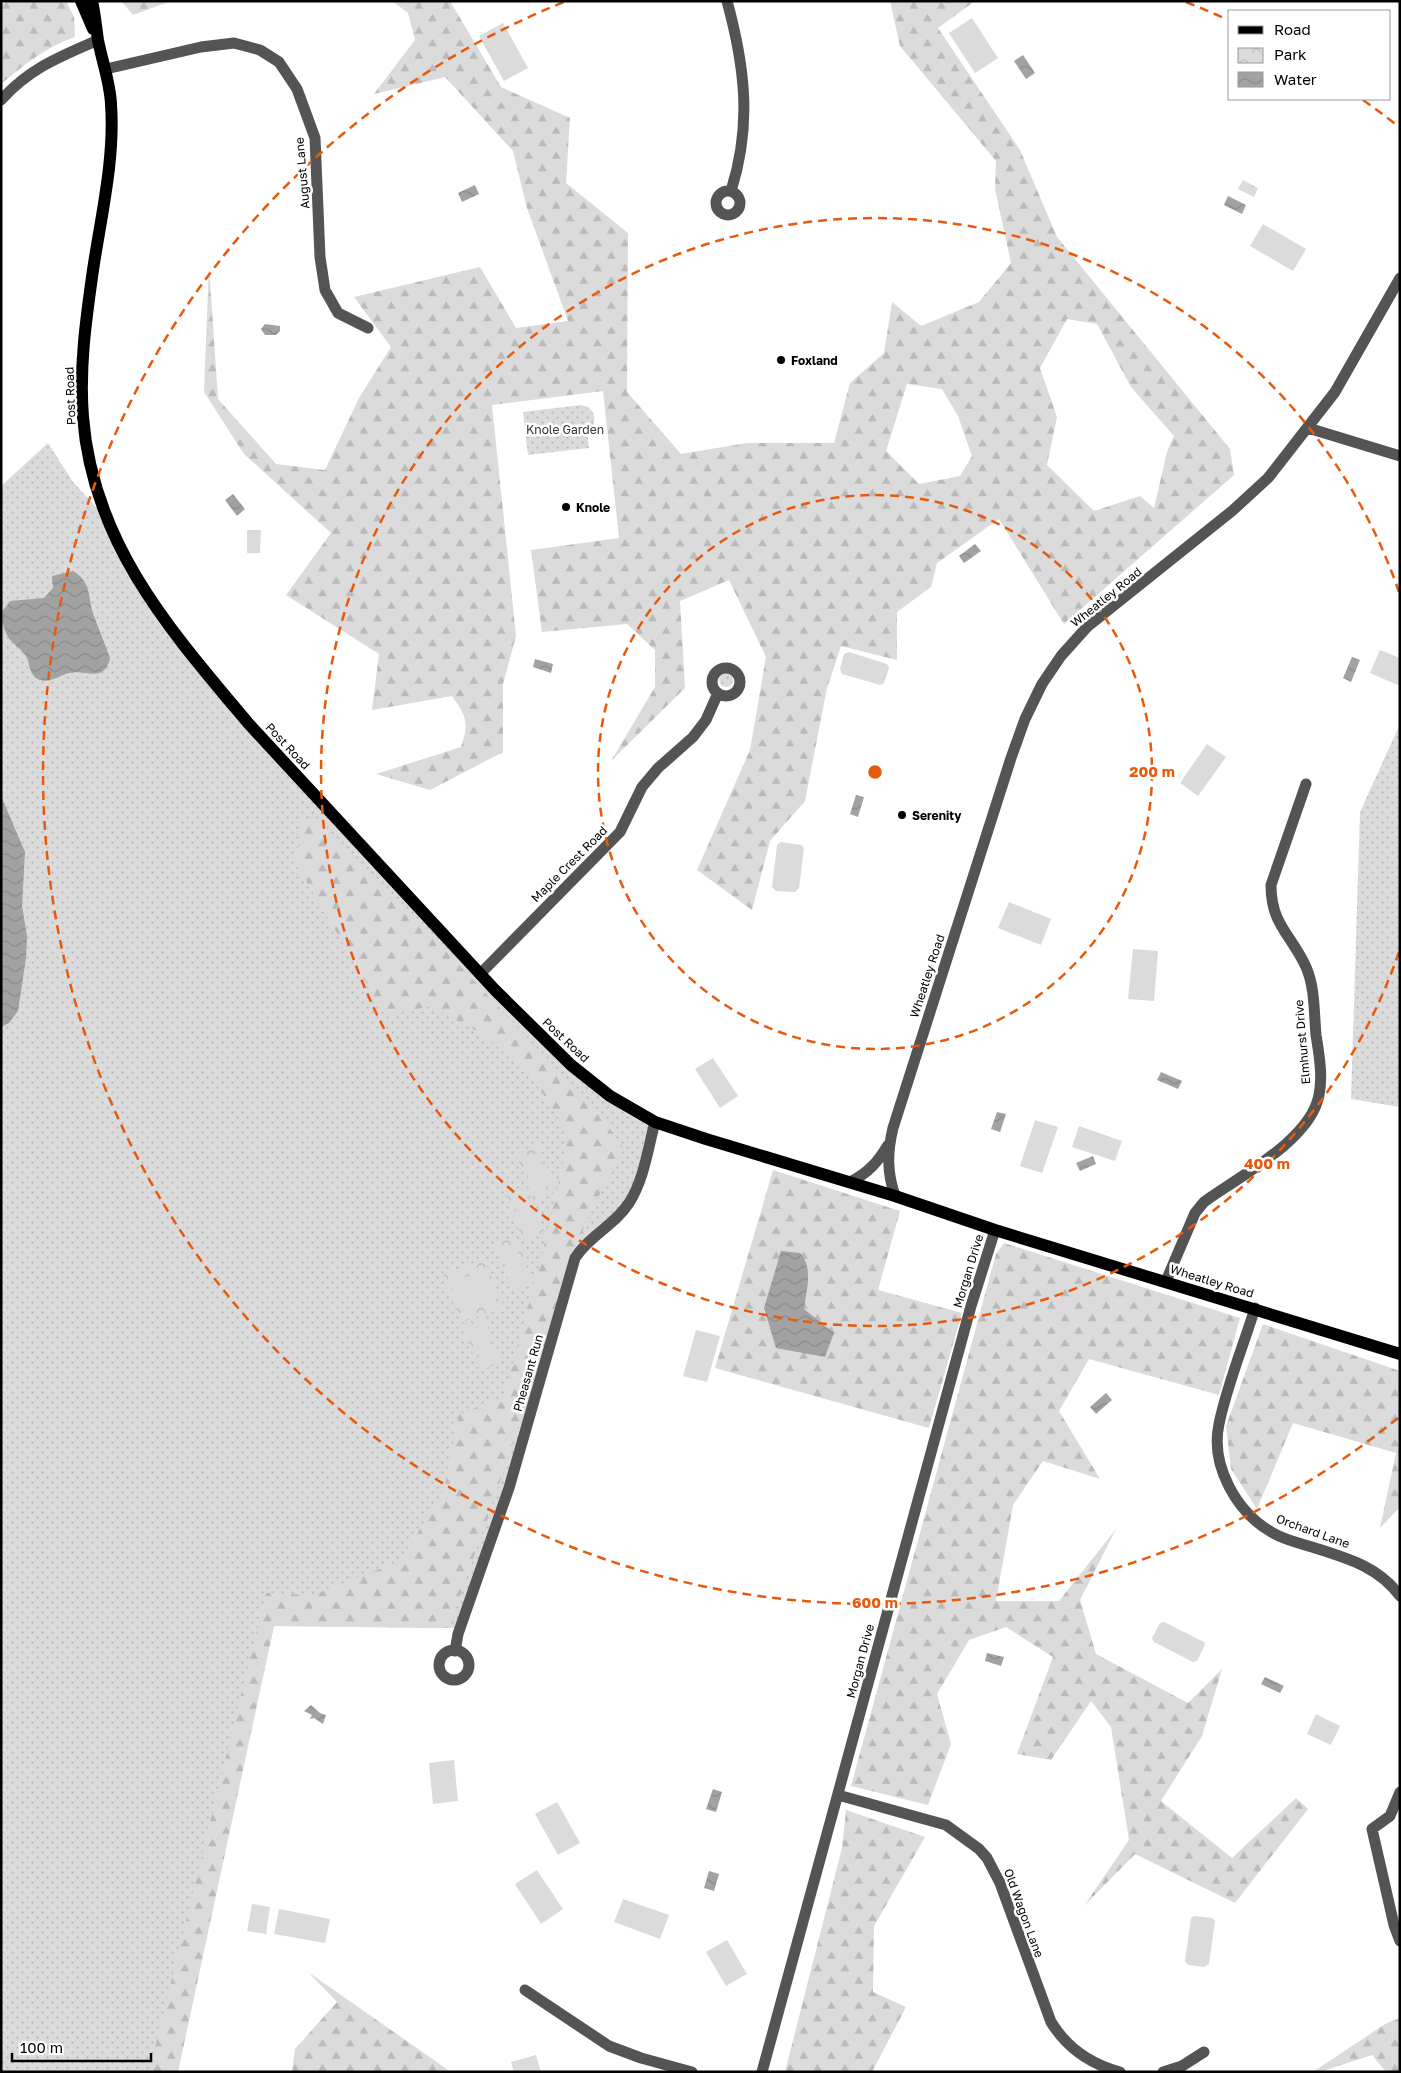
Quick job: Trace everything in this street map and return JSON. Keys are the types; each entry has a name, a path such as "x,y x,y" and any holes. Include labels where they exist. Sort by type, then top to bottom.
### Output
{"main road":[{"name":"Post Road","path":"81,1 98,40"},
{"name":"Post Road","path":"92,1 112,106 112,137 87,310 82,386 88,452 107,520 122,554 140,586 220,690 480,974 571,1065 610,1096 655,1122 706,1140 895,1196"},
{"name":"Wheatley Road","path":"895,1196 995,1230 1400,1354"}],"street":[{"path":"727,1 745,87 745,122 738,165 731,191"},
{"path":"1,100 29,74 46,63 98,40"},
{"name":"August Lane","path":"106,68 208,46 234,43 260,50 279,62 297,89 314,138 320,257 325,290 338,313 368,328"},
{"name":"Wheatley Road","path":"895,1196 887,1169 889,1144 1011,758 1025,719 1042,684 1061,656 1087,627 1232,511 1268,478 1335,392 1400,278"},
{"path":"1308,428 1400,456"},
{"name":"Maple Crest Road","path":"480,974 620,832 642,787 658,768 692,737 706,720 718,693"},
{"name":"Elmhurst Drive","path":"1166,1281 1195,1212 1204,1202 1290,1140 1310,1116 1319,1097 1321,1077 1311,985 1306,967 1276,920 1271,898 1271,885 1306,784"},
{"name":"Pheasant Run","path":"455,1650 458,1634 509,1488 576,1258 584,1245 613,1221 629,1203 640,1177 655,1122"},
{"name":"Wheatley Road","path":"850,1182 863,1175 878,1162 889,1144"},
{"name":"Morgan Drive","path":"762,2072 971,1306 995,1230"},
{"name":"Orchard Lane","path":"1254,1308 1218,1426 1220,1463 1230,1490 1250,1515 1268,1530 1288,1539 1354,1561 1384,1578 1400,1596"},
{"path":"1400,1792 1390,1816 1372,1829 1394,1925 1400,1941"},
{"name":"Old Wagon Lane","path":"838,1795 946,1825 979,1849 988,1858 1000,1883 1044,2009 1051,2022 1065,2041 1084,2057 1120,2072"},
{"path":"526,1990 609,2046 641,2058 692,2072"},
{"path":"1163,2072 1182,2066 1204,2052"}],"green space":[{"path":"11,1 66,1 74,17 75,37 45,51 1,84 1,4"},
{"path":"121,1 171,1 133,15"},
{"path":"392,1 450,1 501,87 570,118 566,183 628,233 627,392 681,454 747,443 834,443 850,383 884,353 892,302 921,326 979,302 1011,263 995,189 996,161 900,46 890,1 975,1 938,28 1020,150 1057,237 1230,449 1234,475 1064,624 999,519 937,563 931,587 897,612 897,660 841,646 827,688 805,801 770,841 752,910 697,870 750,750 766,657 729,580 680,601 685,688 611,761 655,687 655,650 627,624 542,632 531,550 619,538 603,391 492,405 516,636 503,684 503,752 430,790 376,774 461,747 466,726 461,709 452,696 372,710 379,654 286,595 331,533 244,454 204,392 209,265 218,399 276,464 325,470 359,398 391,347 354,297 480,267 516,328 568,321 527,208 513,151 445,77 374,94 415,40 408,13","holes":["1067,319 1097,324 1131,387 1174,436 1167,452 1154,508 1140,496 1094,511 1047,465 1057,417 1040,368","907,384 942,389 958,416 972,456 960,476 919,484 886,451"]},
{"path":"972,18 998,58 975,73 949,33"},
{"path":"503,23 528,68 504,81 479,36"},
{"path":"1243,180 1258,188 1254,197 1238,189"},
{"path":"1263,224 1306,249 1293,271 1250,246"},
{"name":"Knole Garden","path":"581,405 590,409 594,416 593,425 587,433 589,448 528,455 523,412"},
{"path":"48,443 73,482 107,519 122,554 220,690 571,1065 655,1122 629,1203 584,1245 459,1628 274,1626 174,2072 1,2072 1,486"},
{"path":"247,530 261,530 260,553 247,553"},
{"path":"1380,650 1400,658 1400,686 1370,673"},
{"path":"849,652 887,664 889,668 884,683 880,685 842,674 840,669 844,654"},
{"path":"723,673 729,673 733,680 729,687 723,687 719,683 719,677"},
{"path":"1400,724 1400,1107 1351,1099 1360,812"},
{"path":"1207,744 1226,757 1198,796 1180,783"},
{"path":"301,819 315,820 425,928 604,1121 624,1148 586,1221 504,1470 449,1628 274,1626 178,2072 149,2072 266,1593 313,1595 400,1561 444,1490 459,1414 503,1398 547,1233 568,1133 529,1072 482,1034 430,1006 386,1016 296,864"},
{"path":"781,842 801,845 804,848 799,888 795,892 776,891 772,887 777,845"},
{"path":"1009,902 1051,919 1041,945 998,928"},
{"path":"1133,949 1158,951 1154,1001 1128,999"},
{"path":"713,1058 738,1096 720,1108 695,1069"},
{"path":"1035,1120 1058,1127 1042,1173 1020,1166"},
{"path":"1079,1126 1122,1141 1115,1161 1072,1147"},
{"path":"538,1145 557,1191 534,1200 516,1154"},
{"path":"537,1154 550,1185 535,1191 522,1160"},
{"path":"773,1170 900,1211 878,1290 962,1313 929,1428 715,1368"},
{"path":"527,1187 545,1232 523,1241 505,1196"},
{"path":"526,1195 539,1226 525,1232 512,1201"},
{"path":"516,1236 535,1282 513,1291 494,1245"},
{"path":"1004,1243 1240,1318 1219,1395 1089,1359 1059,1411 1100,1479 1043,1461 1013,1505 996,1601 1059,1601 1116,1529 1080,1600 1096,1654 1188,1703 1222,1669 1202,1736 1161,1801 1232,1858 1296,1798 1308,1809 1235,1903 1135,1854 1084,1906 1129,1840 1111,1727 1091,1701 1051,1760 1017,1754 1053,1657 1006,1627 969,1640 937,1694 951,1744 928,1805 851,1786 996,1254"},
{"path":"515,1246 528,1277 513,1283 500,1252"},
{"path":"484,1259 504,1306 461,1323 442,1276"},
{"path":"484,1268 497,1299 482,1305 469,1274"},
{"path":"465,1276 477,1307 463,1313 450,1282"},
{"path":"483,1316 502,1361 480,1371 461,1325"},
{"path":"482,1324 495,1355 481,1361 468,1330"},
{"path":"1263,1324 1400,1371 1400,1507 1380,1528 1396,1453 1293,1423 1257,1509 1231,1469 1226,1426"},
{"path":"696,1330 720,1336 707,1382 683,1376"},
{"path":"1164,1622 1204,1642 1205,1645 1197,1661 1193,1662 1154,1642 1152,1638 1160,1623"},
{"path":"1316,1714 1340,1726 1331,1745 1307,1734"},
{"path":"454,1760 458,1801 433,1804 429,1763"},
{"path":"557,1802 580,1843 558,1855 535,1814"},
{"path":"846,1810 925,1837 874,1926 873,1992 906,2007 872,2072 785,2072 842,1848"},
{"path":"537,1870 563,1909 541,1924 515,1884"},
{"path":"623,1899 669,1915 660,1939 614,1922"},
{"path":"252,1904 270,1907 266,1934 247,1931"},
{"path":"279,1909 330,1919 325,1943 274,1934"},
{"path":"1194,1916 1212,1918 1215,1921 1209,1964 1204,1967 1188,1965 1185,1961 1191,1918"},
{"path":"727,1940 747,1974 726,1986 706,1952"},
{"path":"308,1972 451,2072 292,2072 295,2049 337,2002"},
{"path":"1400,2018 1400,2072 1386,2072 1372,2055 1320,2072 1313,2072 1385,2024"},
{"path":"536,2055 541,2072 514,2072 511,2062"}],"water":[{"path":"1023,55 1035,73 1026,79 1014,61"},
{"path":"475,185 479,194 462,202 458,193"},
{"path":"1228,196 1246,205 1242,214 1224,205"},
{"path":"265,324 280,326 280,331 276,335 265,335 261,329"},
{"path":"233,494 245,509 237,516 225,500"},
{"path":"975,544 981,551 964,563 959,556"},
{"path":"73,571 87,586 94,616 110,658 104,671 99,673 76,672 51,680 40,680 32,674 27,658 7,635 3,624 2,612 10,601 44,598 53,588 52,576"},
{"path":"1352,657 1360,660 1351,682 1343,678"},
{"path":"535,659 553,664 551,673 533,667"},
{"path":"856,795 864,797 858,817 850,814"},
{"path":"1,796 25,852 22,906 27,936 26,958 18,1011 9,1023 1,1027"},
{"path":"1161,1072 1182,1081 1178,1089 1157,1080"},
{"path":"997,1112 1006,1114 1000,1132 991,1129"},
{"path":"1093,1156 1096,1164 1080,1171 1076,1163"},
{"path":"781,1251 800,1253 807,1266 808,1280 804,1309 834,1333 825,1357 776,1348 764,1308"},
{"path":"1106,1393 1112,1400 1096,1414 1090,1407"},
{"path":"987,1653 1004,1657 1001,1666 985,1661"},
{"path":"1265,1677 1284,1686 1280,1693 1261,1684"},
{"path":"311,1705 320,1713 326,1715 323,1724 314,1718 310,1719 312,1715 304,1711"},
{"path":"713,1789 722,1792 716,1812 706,1809"},
{"path":"709,1871 719,1874 714,1891 704,1888"}],"place":[{"name":"Foxland","path":"781,360"},
{"name":"Knole","path":"566,507"},
{"name":"Serenity","path":"902,815"}]}
